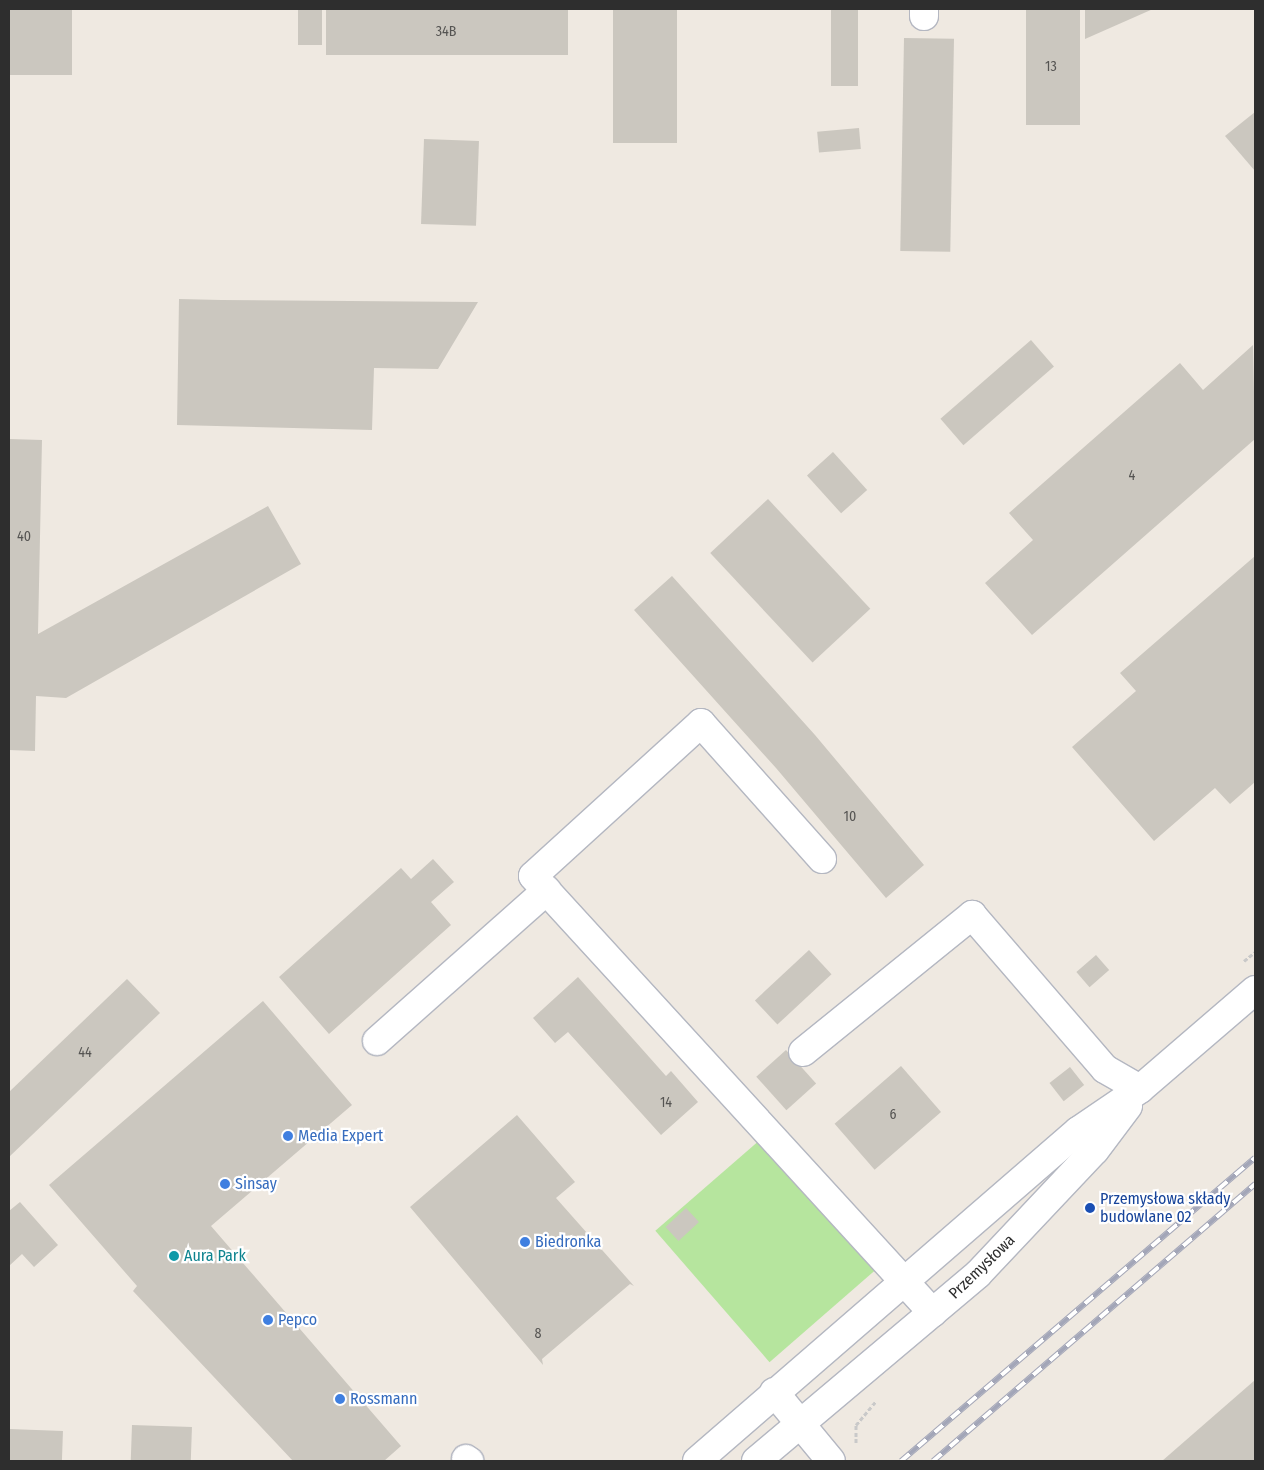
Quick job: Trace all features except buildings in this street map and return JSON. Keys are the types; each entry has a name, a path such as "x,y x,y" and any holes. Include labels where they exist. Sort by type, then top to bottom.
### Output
{"street":[{"path":"822,859 701,723 533,876 906,1280 933,1313"},
{"path":"377,1042 546,890"},
{"path":"803,1052 972,915 1105,1070 1140,1089"},
{"name":"Przemysłowa","path":"697,1461 774,1392 1078,1131 1140,1089 1255,990"},
{"name":"Przemysłowa","path":"756,1461 978,1274 1078,1169 1140,1089"},
{"path":"774,1392 801,1422 831,1461"}],"green space":[{"path":"761,1139 875,1270 769,1362 655,1231"}],"railway":[{"path":"901,1461 1255,1158"},
{"path":"933,1461 1255,1184"}],"place":[{"name":"Media Expert","path":"288,1136"},
{"name":"Sinsay","path":"225,1184"},
{"name":"Przemysłowa składy budowlane 02","path":"1090,1208"},
{"name":"Biedronka","path":"525,1242"},
{"name":"Aura Park","path":"174,1256"},
{"name":"Pepco","path":"268,1320"},
{"name":"Rossmann","path":"340,1399"}]}
